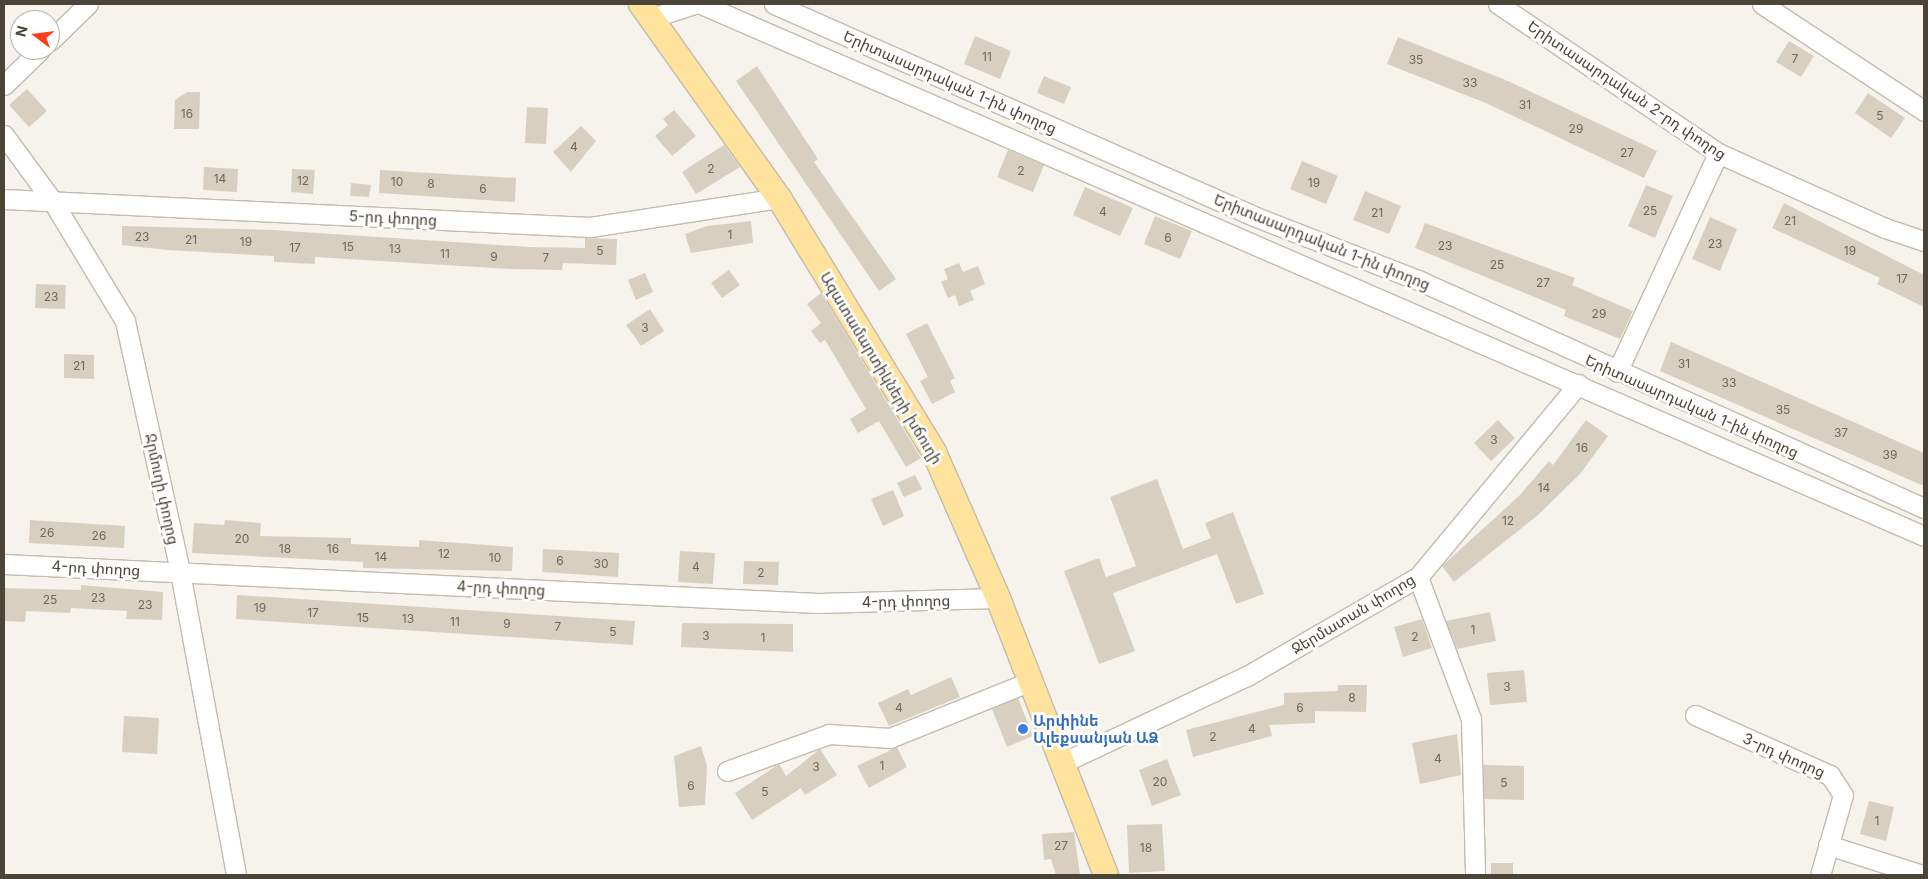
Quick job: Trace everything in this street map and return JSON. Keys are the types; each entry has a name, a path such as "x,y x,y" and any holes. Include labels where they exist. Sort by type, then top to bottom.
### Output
{"main road":[{"name":"Ազատամարտիկների խճուղի","path":"646,11 780,198 934,452 998,598 1064,762 1106,875"}],"street":[{"path":"60,31 88,4"},
{"path":"646,11 694,4"},
{"path":"701,4 1924,536"},
{"name":"Երիտասարդական 1-ին փողոց","path":"774,4 1256,217 1418,280 1617,372 1924,508"},
{"name":"Երիտասարդական 2-րդ փողոց","path":"1498,4 1718,154 1885,228 1924,241"},
{"path":"1762,4 1924,111"},
{"path":"4,85 30,60"},
{"name":"Ջրմուղի փողոց","path":"4,136 52,202 125,321 180,572 236,875"},
{"path":"1617,372 1718,154"},
{"name":"5-րդ փողոց","path":"4,199 590,227 780,198"},
{"name":"Ջերմատան փողոց","path":"1064,762 1247,676 1418,577 1578,384"},
{"name":"4-րդ փողոց","path":"4,564 818,603 998,598"},
{"path":"1418,577 1471,719 1476,875"},
{"path":"727,771 830,734 890,738 1031,681"},
{"name":"3-րդ փողոց","path":"1695,715 1830,775 1843,795 1820,875"},
{"path":"1828,845 1922,875"}],"building":[{"path":"975,36 1011,51 1000,79 964,64"},
{"path":"1398,37 1508,81 1657,151 1644,178 1488,104 1387,64"},
{"path":"1789,41 1814,56 1801,77 1776,62"},
{"path":"757,66 818,159 814,162 896,279 879,291 736,81"},
{"path":"1044,76 1071,87 1064,104 1037,93"},
{"path":"27,89 47,111 29,127 9,105"},
{"path":"187,92 200,92 199,129 174,129 175,100"},
{"path":"1868,93 1905,118 1891,138 1855,113"},
{"path":"527,107 548,108 546,144 525,143"},
{"path":"674,110 696,136 672,156 655,136 668,125 663,119"},
{"path":"581,126 596,141 571,172 553,152"},
{"path":"724,145 740,167 696,194 682,172"},
{"path":"1008,150 1044,165 1033,192 997,177"},
{"path":"1302,161 1338,176 1326,204 1290,189"},
{"path":"204,167 238,169 237,192 203,190"},
{"path":"292,169 315,170 313,194 291,192"},
{"path":"380,170 516,178 515,202 379,193"},
{"path":"351,183 371,185 369,197 350,196"},
{"path":"1646,185 1673,196 1655,238 1628,226"},
{"path":"1085,187 1133,208 1120,236 1073,215"},
{"path":"1365,191 1401,206 1389,234 1353,220"},
{"path":"1784,203 1924,275 1924,307 1877,284 1880,278 1772,228"},
{"path":"1155,216 1192,231 1180,259 1144,244"},
{"path":"1710,217 1737,229 1720,271 1692,259"},
{"path":"751,221 753,243 691,253 685,234 707,226"},
{"path":"1425,223 1575,278 1572,285 1633,311 1620,339 1564,316 1566,310 1415,248"},
{"path":"122,226 273,230 530,247 585,248 585,238 617,239 616,265 563,263 562,270 510,269 315,257 315,264 274,262 274,256 167,250 122,245"},
{"path":"959,263 963,272 978,266 985,284 970,291 974,300 959,306 955,295 948,298 941,282 948,279 944,269"},
{"path":"729,270 740,285 722,298 711,283"},
{"path":"645,273 653,292 636,300 628,280"},
{"path":"36,284 66,285 65,309 35,308"},
{"path":"821,293 921,458 906,467 879,421 858,433 850,419 866,409 825,340 820,343 811,331 821,323 807,304"},
{"path":"650,309 664,331 641,346 626,325"},
{"path":"927,323 955,378 950,381 955,392 932,404 920,381 928,377 906,334"},
{"path":"1671,342 1924,453 1924,486 1660,371"},
{"path":"64,354 94,355 94,379 64,378"},
{"path":"1498,420 1515,438 1491,461 1474,443"},
{"path":"1586,420 1608,436 1580,474 1538,515 1454,582 1442,566 1519,496 1549,461 1553,465"},
{"path":"915,475 922,489 904,497 897,483"},
{"path":"1157,479 1183,549 1211,538 1205,523 1233,512 1264,594 1236,604 1217,554 1113,593 1135,651 1099,664 1064,571 1099,558 1106,577 1136,566 1110,497"},
{"path":"893,490 904,516 883,526 871,499"},
{"path":"30,520 125,526 124,548 29,543"},
{"path":"225,520 261,523 260,536 351,538 351,544 419,547 419,540 513,547 512,571 363,568 363,562 192,553 194,523 224,525"},
{"path":"543,549 619,553 618,577 542,572"},
{"path":"680,551 715,553 713,584 678,582"},
{"path":"744,561 779,562 778,585 743,584"},
{"path":"81,585 163,592 162,620 126,619 127,611 71,608 70,613 26,611 25,622 5,621 4,588 81,590"},
{"path":"237,595 635,621 633,645 236,619"},
{"path":"1490,612 1496,641 1457,649 1446,621"},
{"path":"1422,619 1432,648 1403,657 1394,627"},
{"path":"682,623 793,624 793,652 681,647"},
{"path":"1524,670 1527,702 1490,705 1487,673"},
{"path":"951,677 960,697 889,726 878,703 908,689 911,695"},
{"path":"1338,685 1367,685 1366,712 1315,711 1315,723 1269,725 1272,736 1193,757 1186,730 1284,705 1284,693 1338,691"},
{"path":"1018,698 1033,736 1007,747 992,709"},
{"path":"124,716 159,718 157,754 122,752"},
{"path":"1457,734 1461,775 1420,784 1412,743"},
{"path":"701,746 707,766 705,805 679,807 674,756"},
{"path":"897,747 907,767 869,788 857,766"},
{"path":"820,749 837,775 805,795 801,788 752,820 735,793 779,764 786,776"},
{"path":"1167,759 1181,795 1152,806 1139,770"},
{"path":"1484,765 1524,766 1524,800 1484,799"},
{"path":"1869,801 1894,807 1886,841 1860,834"},
{"path":"1162,824 1165,871 1129,873 1127,825"},
{"path":"1074,832 1080,875 1056,875 1051,859 1044,860 1042,834"},
{"path":"1491,863 1513,863 1513,875 1491,875"}],"place":[{"name":"Արփինե Ալեքսանյան ԱՁ","path":"1023,729"}]}
